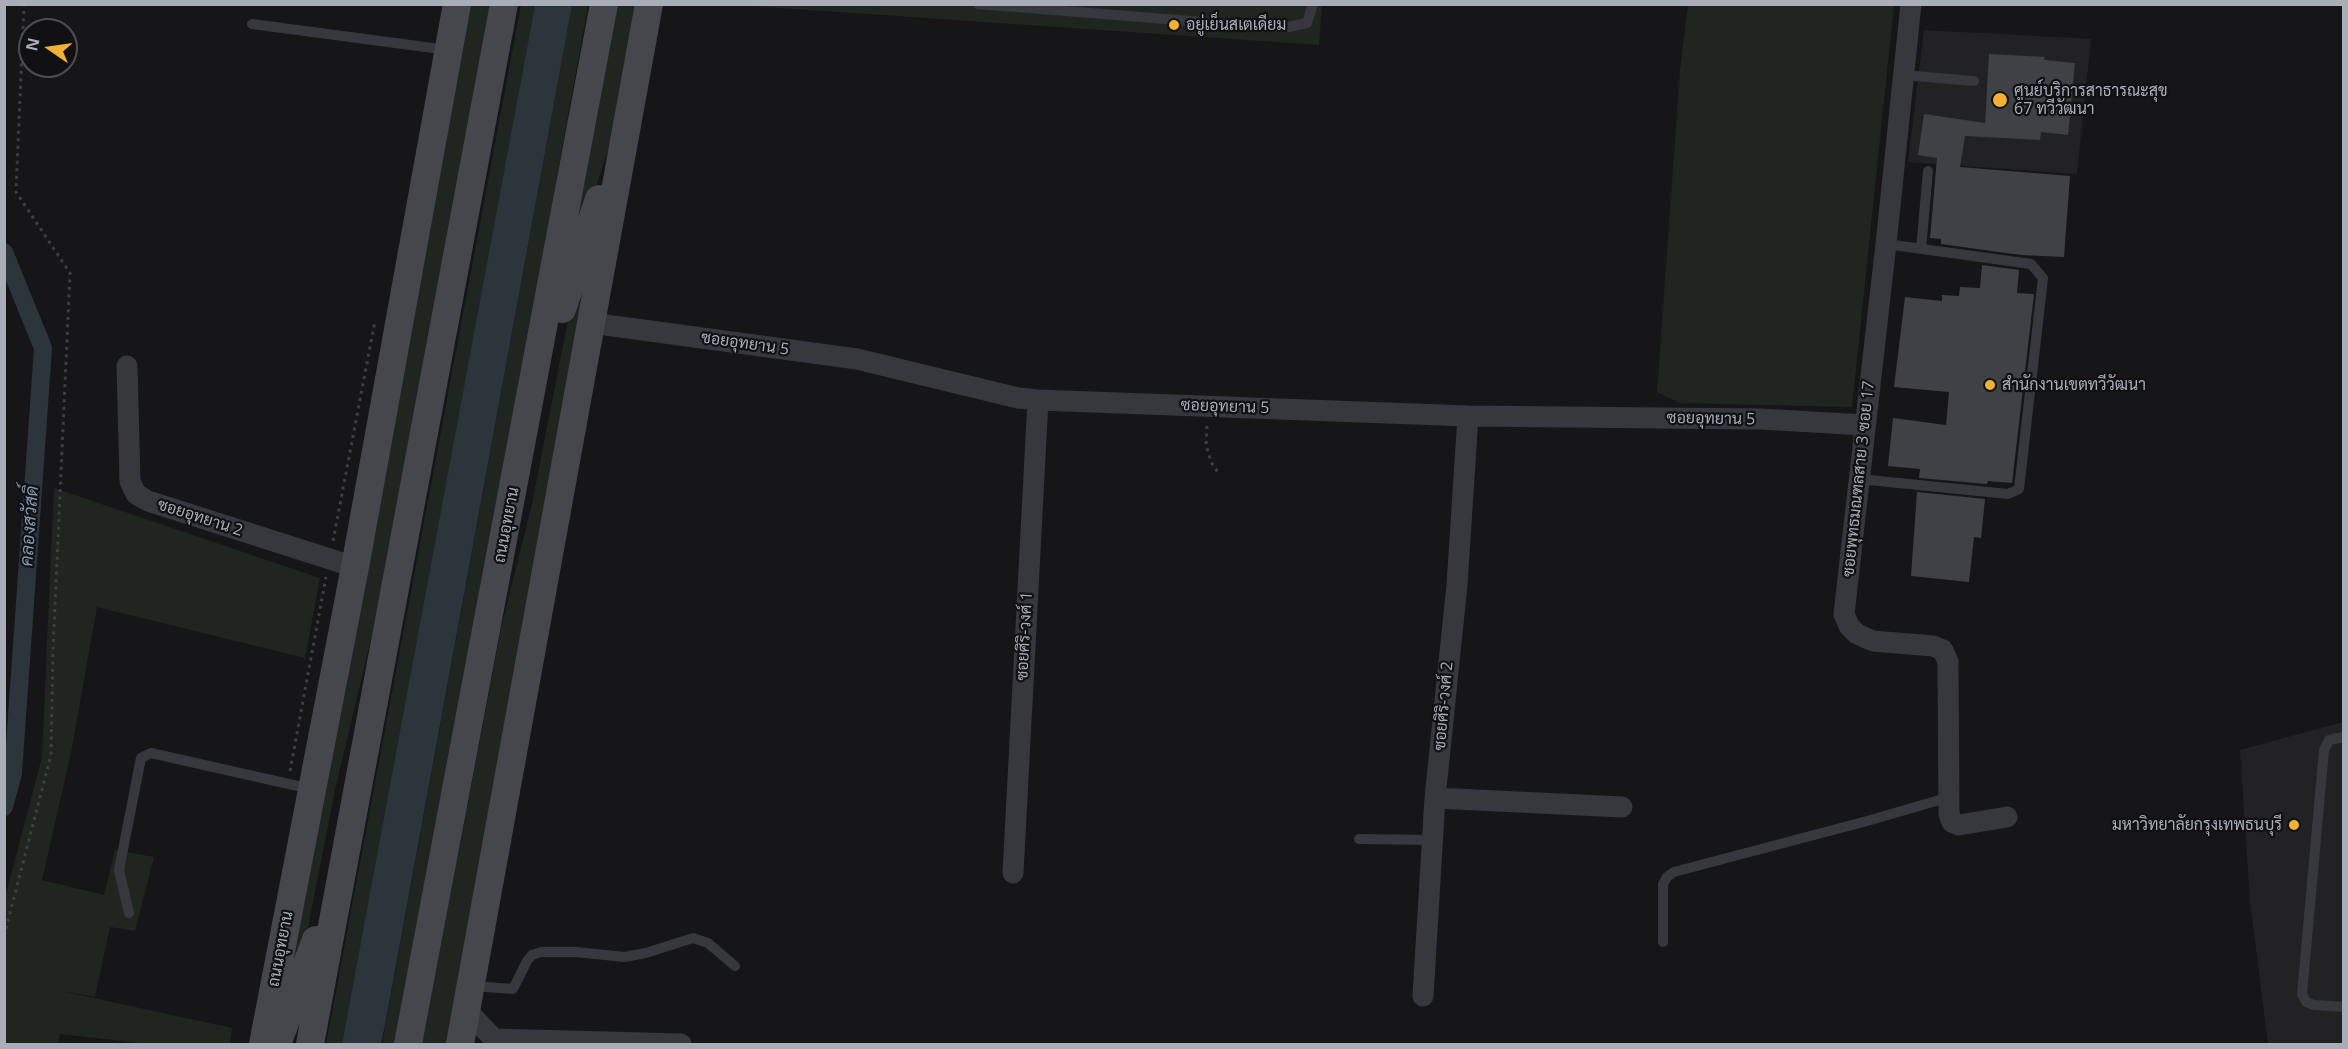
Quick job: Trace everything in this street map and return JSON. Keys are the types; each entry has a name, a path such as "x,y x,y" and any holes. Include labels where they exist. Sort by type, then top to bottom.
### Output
{"main road":[{"name":"ถนนอุทยาน","path":"263,1044 300,786 342,563 457,4"},
{"path":"310,1044 504,4"},
{"name":"ถนนอุทยาน","path":"408,1044 604,4"},
{"path":"460,1044 649,4"},
{"path":"538,359 566,299 632,103"},
{"path":"277,1044 343,868"}],"street":[{"name":"ซอยพุทธมณฑลสาย 3 ซอย 17","path":"1911,4 1844,614 1849,626 1857,634 1873,641 1933,646 1942,650 1948,662 1949,814 1952,822 1959,825 2007,817"},
{"name":"ซอยอุทยาน 5","path":"591,323 856,358 1018,398 1038,400 1468,416 1760,419 1865,425"},
{"name":"ซอยอุทยาน 2","path":"127,366 130,481 136,494 148,501 342,563"},
{"name":"ซอยศิริ-วงศ์ 1","path":"1013,873 1038,400"},
{"name":"ซอยศิริ-วงศ์ 2","path":"1423,996 1435,798 1457,585 1468,416"},
{"path":"1435,798 1622,807"},
{"path":"468,999 474,1018 494,1039 681,1044"}],"lane":[{"path":"978,4 1265,27 1289,27 1307,23 1313,4"},
{"path":"252,24 448,50"},
{"path":"1904,75 1974,81"},
{"path":"1921,249 1928,171"},
{"path":"1859,479 2008,494 2019,489 2043,278 2031,264 1886,244"},
{"path":"2343,737 2329,740 2324,750 2302,994 2306,1002 2314,1005 2343,1007"},
{"path":"129,913 119,870 141,758 151,753 300,786"},
{"path":"1663,942 1663,884 1674,872 1950,797"},
{"path":"1359,839 1433,840"},
{"path":"468,999 513,989 527,961 532,955 541,952 576,952 624,957 646,953 693,938 708,943 735,966"}],"path":[{"path":"4,936 51,755 53,651 70,273 16,192 24,4"},
{"path":"300,786 342,563 376,314"},
{"path":"1209,406 1206,445 1210,462 1219,474"}],"shaded area":[{"path":"468,5 493,5 376,618 335,790 307,933 286,1011 293,944"},
{"path":"521,5 535,5 406,706 342,1044 326,1044"},
{"path":"535,5 572,5 385,1025 381,1044 342,1044"},
{"path":"572,5 588,5 528,338 394,1044 382,1044"},
{"path":"616,5 641,5 622,109 578,240 573,239"},
{"name":"อยู่เย็นสเตเดียม","path":"737,5 1322,5 1319,45"},
{"path":"1688,5 1894,5 1852,407 1680,403 1657,392 1680,70"},
{"name":"ศูนย์บริการสาธารณะสุข 67 ทวีวัฒนา","path":"1924,30 2091,39 2077,174 1908,162"},
{"path":"595,249 447,1044 422,1044 502,624 532,504 569,315"},
{"path":"54,488 320,578 305,658 97,607 71,753 42,880 104,895 115,850 154,857 135,931 110,927 95,997 57,990 232,1028 230,1044 149,1044 60,1034 58,1044 5,1044 5,898 42,757"},
{"name":"มหาวิทยาลัยกรุงเทพธนบุรี","path":"2343,722 2343,1044 2268,1044 2250,901 2240,750"}],"building":[{"path":"1989,54 2045,57 2044,60 2075,63 2068,135 2041,132 2040,140 1965,136 1960,167 2070,176 2064,257 2021,255 1941,244 1941,239 1930,238 1937,158 1918,155 1924,114 1985,123"},
{"name":"สำนักงานเขตทวีวัฒนา","path":"1982,265 2019,270 2017,293 2034,294 2012,483 1988,481 1987,484 1919,478 1920,469 1888,466 1893,418 1946,425 1949,392 1894,387 1905,297 1942,301 1942,295 1959,296 1960,287 1980,288"},
{"path":"1917,492 1985,499 1981,538 1974,537 1969,582 1911,576"}],"waterway":[{"name":"คลองสวัสดิ์","path":"4,252 43,348 13,773 4,807"}],"place":[{"name":"อยู่เย็นสเตเดียม","path":"1174,25"},
{"name":"ศูนย์บริการสาธารณะสุข 67 ทวีวัฒนา","path":"2000,100"},
{"name":"สำนักงานเขตทวีวัฒนา","path":"1990,385"},
{"name":"มหาวิทยาลัยกรุงเทพธนบุรี","path":"2294,825"}]}
